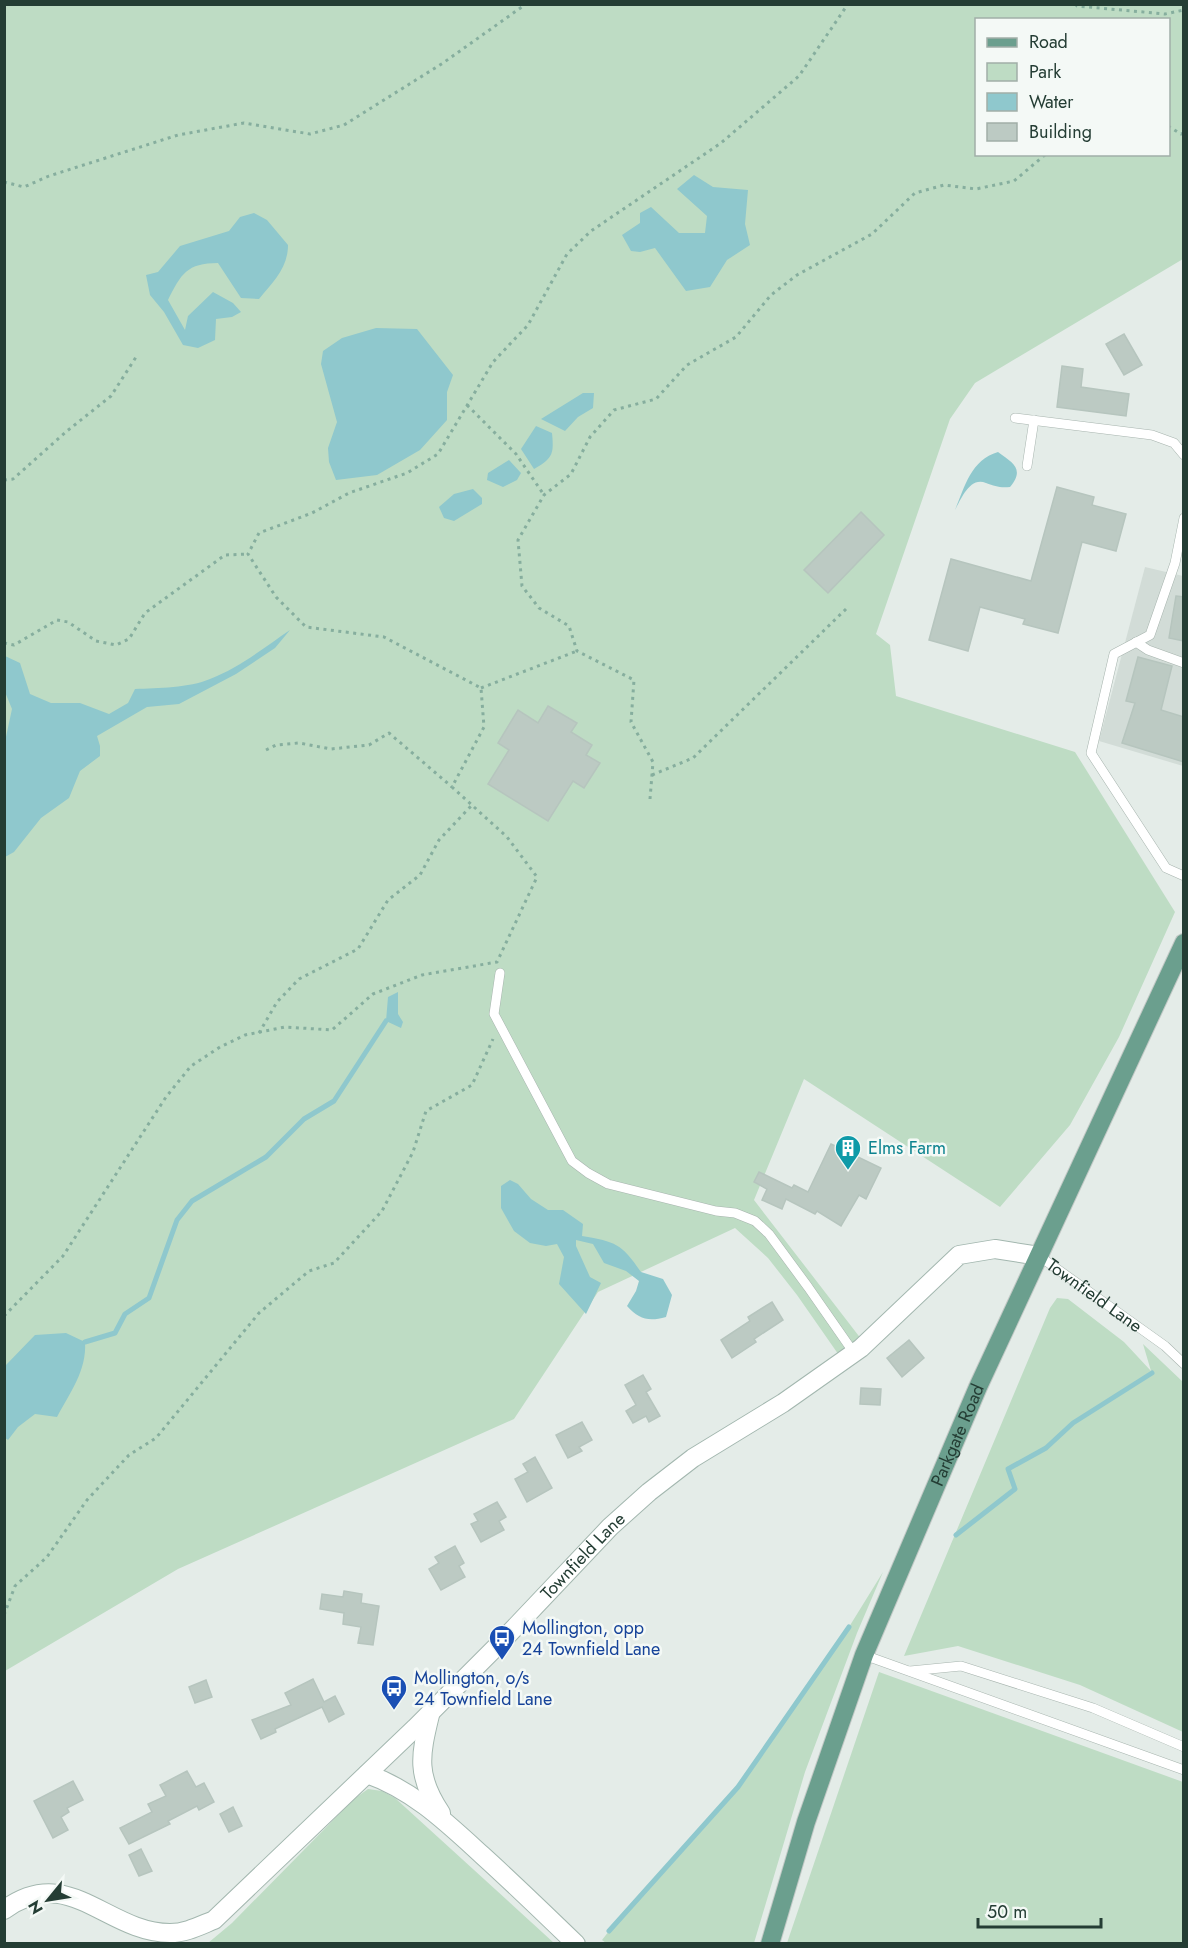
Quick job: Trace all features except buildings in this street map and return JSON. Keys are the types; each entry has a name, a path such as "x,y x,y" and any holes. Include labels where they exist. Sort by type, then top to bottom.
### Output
{"main road":[{"name":"Parkgate Road","path":"770,1944 806,1822 864,1655 978,1387 1184,943"}],"street":[{"name":"Townfield Lane","path":"4,1910 16,1901 48,1892 68,1895 132,1925 154,1932 189,1931 214,1920 430,1713 610,1527 649,1492 693,1458 783,1403 854,1353 959,1255 995,1249 1039,1256"},
{"path":"430,1713 421,1750 422,1777 432,1800 447,1822"},
{"path":"368,1774 387,1781 407,1793 447,1822 576,1944"}],"lane":[{"path":"1015,418 1152,435 1174,443 1184,455"},
{"path":"1027,466 1034,420"},
{"path":"1184,518 1175,563 1150,635 1114,654 1091,753 1166,868 1184,876"},
{"path":"1136,642 1148,650 1184,663"},
{"path":"500,973 494,1014 572,1161 608,1184 716,1211 735,1213 755,1221 769,1234 854,1353"},
{"name":"Townfield Lane","path":"1039,1256 1164,1346 1184,1364"},
{"path":"864,1655 1184,1770"},
{"path":"907,1671 961,1666 1093,1708 1184,1747"}],"path":[{"path":"4,182 24,187 49,176 178,135 244,123 310,134 344,125 443,63 526,4"},
{"path":"248,554 259,533 312,513 349,493 406,473 438,454 493,362 528,325 567,254 591,231 721,143 799,76 848,4"},
{"path":"1075,4 1165,14 1184,10"},
{"path":"1170,127 1181,134 1184,133"},
{"path":"650,799 653,762 631,722 634,681 577,651 569,626 539,608 522,586 518,540 544,495 571,474 590,437 614,410 656,399 687,365 736,337 771,295 797,274 872,234 915,193 944,185 976,189 1014,181 1044,156"},
{"path":"4,480 13,479 111,396 138,354"},
{"path":"466,405 516,454 544,495"},
{"path":"4,643 14,645 57,620 69,622 96,641 116,645 129,639 145,613 225,555 248,554"},
{"path":"248,554 276,597 306,627 384,637 481,688 577,651"},
{"path":"652,775 693,758 846,609"},
{"path":"452,787 484,727 481,688"},
{"path":"4,1316 63,1256 153,1116 191,1066 220,1047 245,1035 285,1027 332,1030 372,994 422,975 497,962 537,877 507,837 389,733 369,745 332,748 299,743 276,745 266,750"},
{"path":"259,1032 277,1002 299,979 358,949 388,900 420,875 439,840 472,805"},
{"path":"4,1615 15,1586 47,1557 87,1500 129,1455 156,1438 259,1313 309,1271 334,1263 382,1211 413,1152 426,1111 472,1085 493,1037 503,1031"}],"shaded area":[{"path":"1145,567 1183,576 1183,766 1099,741"}],"green space":[{"path":"5,5 1183,5 1183,259 975,383 950,419 876,634 890,645 896,696 1075,752 1175,912 1119,1037 1070,1125 1000,1207 804,1079 754,1200 865,1344 843,1361 768,1258 735,1228 598,1292 514,1419 178,1569 5,1671"},
{"path":"1057,1298 1068,1299 1124,1342 1151,1371 1143,1344 1183,1382 1183,1732 1080,1685 958,1646 904,1656 1050,1308"},
{"path":"883,1572 857,1633 805,1772 754,1943 606,1943 602,1940 738,1787 849,1627"},
{"path":"879,1672 1183,1782 1183,1943 787,1943"},
{"path":"368,1789 382,1791 395,1798 554,1943 208,1943 232,1923 354,1799"}],"water":[{"path":"694,175 713,187 748,190 745,224 750,245 727,260 710,287 686,291 655,248 640,252 631,251 622,235 640,223 640,213 651,207 679,233 705,233 707,216 677,189"},
{"path":"254,213 267,220 288,245 283,268 259,299 241,298 218,263 199,265 186,272 168,300 185,330 188,316 213,292 233,303 241,312 232,317 216,319 215,340 198,348 183,345 164,312 150,295 146,275 158,272 180,246 229,231 240,217"},
{"path":"376,328 417,329 453,375 447,392 447,420 420,450 377,475 336,480 329,462 328,448 337,422 321,364 323,351 342,338"},
{"path":"583,393 594,393 593,408 578,417 565,431 541,419"},
{"path":"536,426 552,433 553,446 549,458 534,469 521,449"},
{"path":"998,452 1012,463 1017,471 1010,487 975,483 963,495 955,510 975,468 981,461"},
{"path":"509,460 521,473 517,480 503,487 487,480 488,473"},
{"path":"473,489 482,498 482,504 454,521 444,518 439,507 454,494"},
{"path":"290,630 275,648 236,674 179,704 147,707 97,736 100,756 80,771 69,798 41,818 14,852 5,857 4,746 12,709 5,692 5,656 20,663 30,694 51,703 80,703 109,714 128,703 135,689 183,686 210,679 241,663"},
{"path":"398,992 398,1014 403,1022 401,1028 386,1021 388,997"},
{"path":"510,1180 518,1184 531,1199 548,1210 563,1210 583,1224 582,1236 617,1245 623,1249 641,1272 663,1279 672,1295 666,1317 649,1319 640,1317 631,1310 627,1306 639,1281 626,1271 604,1263 593,1244 576,1240 576,1246 590,1277 601,1283 586,1314 559,1284 564,1257 557,1244 546,1246 530,1243 514,1231 501,1208 501,1186"},
{"path":"66,1333 85,1342 83,1362 72,1390 57,1417 35,1414 18,1427 8,1440 4,1437 6,1365 35,1335"}],"waterway":[{"path":"85,1342 115,1333 125,1314 149,1298 177,1220 192,1201 266,1157 304,1119 334,1101 386,1021"},
{"path":"956,1535 1015,1489 1008,1469 1046,1448 1073,1423 1152,1373"},
{"path":"609,1931 738,1787 849,1627"}],"place":[{"name":"Elms Farm","path":"848,1171"},
{"name":"Mollington, opp 24 Townfield Lane","path":"502,1661"},
{"name":"Mollington, o/s 24 Townfield Lane","path":"394,1711"}]}
